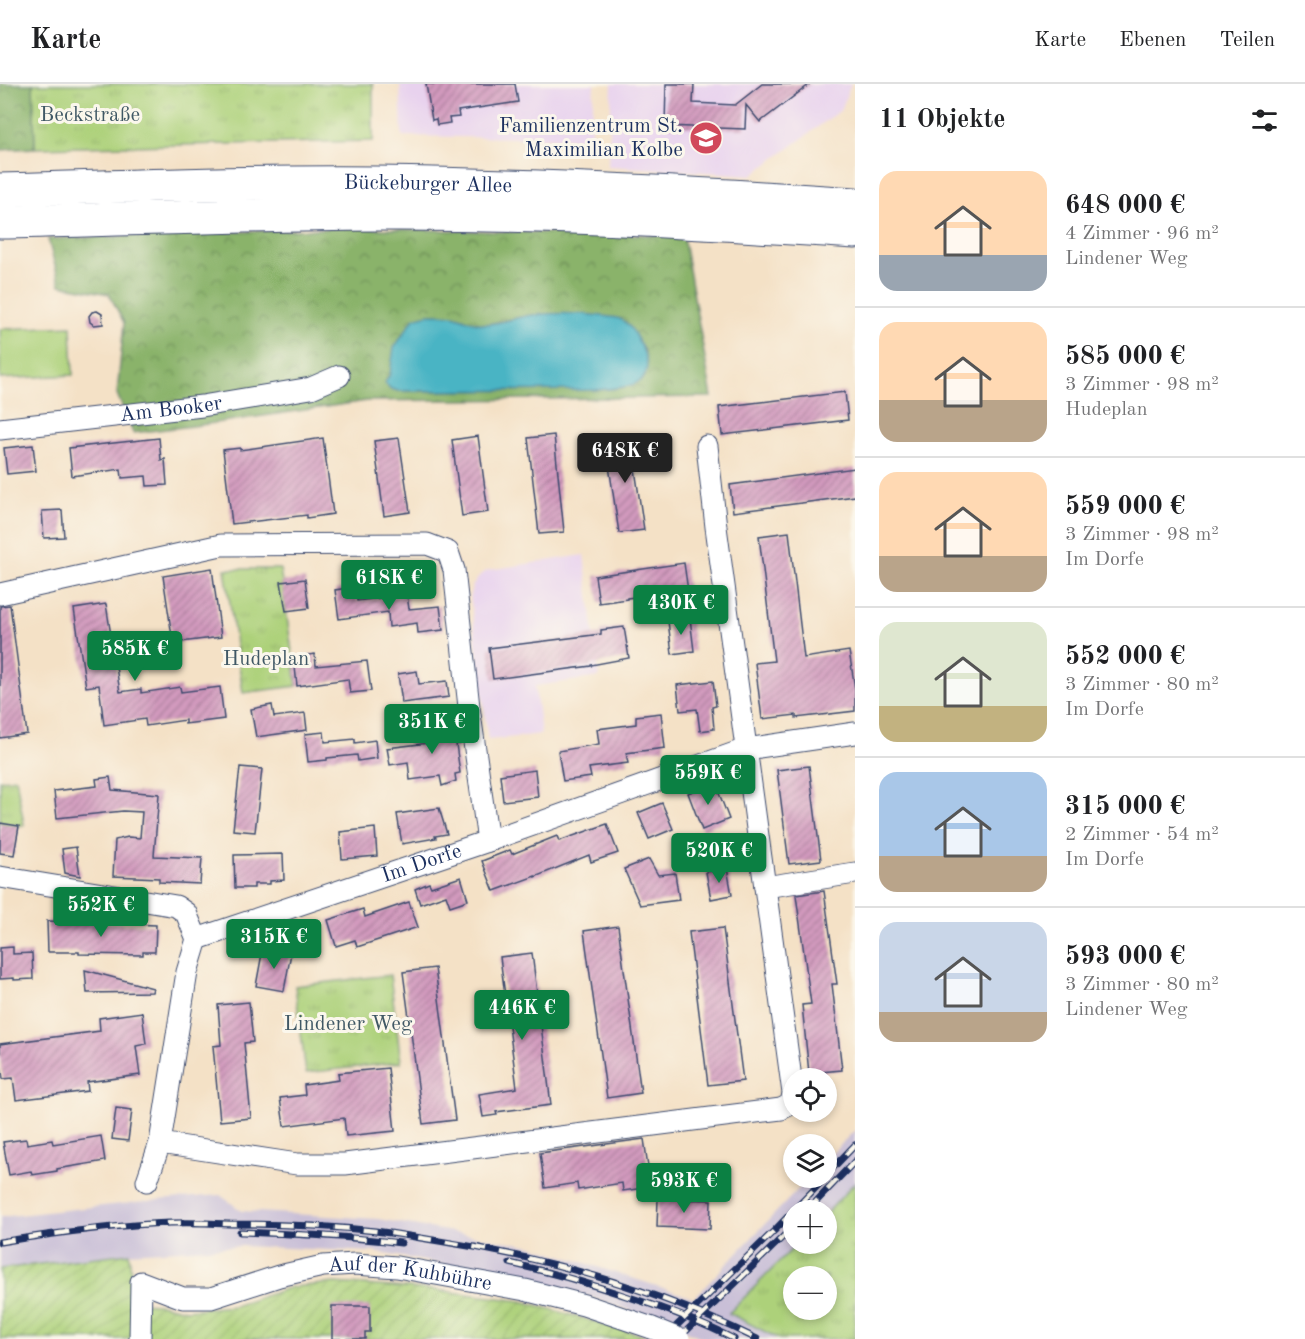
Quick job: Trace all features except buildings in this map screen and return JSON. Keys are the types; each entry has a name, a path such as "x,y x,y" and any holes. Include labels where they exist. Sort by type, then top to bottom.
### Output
{"highway":[{"name":"Bückeburger Allee","path":"0,190 171,185 387,199 545,216 855,232"},
{"name":"Bückeburger Allee","path":"0,222 387,199 546,187 855,204"}],"street":[{"name":"Am Booker","path":"0,429 222,403 311,388 339,376"},
{"path":"160,1143 297,1164 345,1164 781,1108 791,1104 793,1093 716,527 708,446"},
{"path":"0,594 221,545 427,544 448,552 454,570 469,707 488,841"},
{"name":"Im Dorfe","path":"197,939 488,841 746,749 855,733"},
{"path":"765,886 855,873"},
{"path":"0,878 176,906 186,913 197,939 187,972 160,1143 147,1181"},
{"name":"Auf der Kuhbühre","path":"140,1339 141,1282 183,1298 211,1298 279,1276 323,1266 355,1264 397,1267 525,1290 584,1305 679,1339"}],"shaded area":[{"path":"400,84 594,84 591,139 402,136"},
{"name":"Familienzentrum St. Maximilian Kolbe","path":"612,84 851,84 841,110 752,175 608,166"},
{"path":"584,555 599,677 535,686 541,734 488,740 470,596 473,585 481,574 489,570"},
{"path":"855,1130 855,1182 837,1202 837,1200 788,1200 799,1188 837,1188 837,1149"},
{"path":"220,1195 242,1211 378,1219 532,1246 694,1298 783,1205 783,1254 787,1254 730,1313 779,1339 706,1339 594,1298 525,1279 374,1252 242,1246 129,1253 0,1269 0,1217"}],"green space":[{"path":"0,84 33,84 35,148 0,150"},
{"name":"Beckstraße","path":"33,84 373,84 373,141 35,148"},
{"path":"345,228 683,236 712,397 367,401 133,433 117,394 124,323 109,294 60,285 48,239","holes":["532,315 593,315 641,346 645,352 645,376 639,381 622,388 595,390 398,391 385,383 392,365 473,323 488,324"]},
{"path":"71,326 73,375 0,379 0,329"},
{"name":"Hudeplan","path":"225,569 280,569 297,686 243,693"},
{"path":"16,778 24,825 19,826 0,823 0,780"},
{"name":"Lindener Weg","path":"390,975 401,1062 306,1073 295,986"},
{"path":"855,1182 855,1339 779,1339 729,1313 787,1254 837,1254 837,1202"},
{"path":"129,1253 134,1303 160,1304 185,1310 234,1306 292,1287 335,1283 435,1290 522,1301 645,1336 642,1339 0,1339 0,1269"}],"water":[{"path":"429,314 452,315 487,324 550,314 585,314 618,318 627,324 640,344 646,358 647,369 644,377 638,382 619,388 595,390 398,391 391,389 385,383 390,374 394,348 414,318"}],"railway":[{"path":"837,1164 855,1145"},
{"path":"818,1200 855,1161"},
{"path":"663,1339 815,1188"},
{"path":"0,1242 107,1228 178,1223 303,1226 382,1232 475,1247 599,1277 679,1305 757,1339"},
{"path":"240,1232 341,1237 401,1243"},
{"path":"678,1339 783,1237"},
{"path":"510,1263 569,1278 667,1310 734,1339"}],"place":[{"name":"Familienzentrum St. Maximilian Kolbe","path":"706,138"}]}
